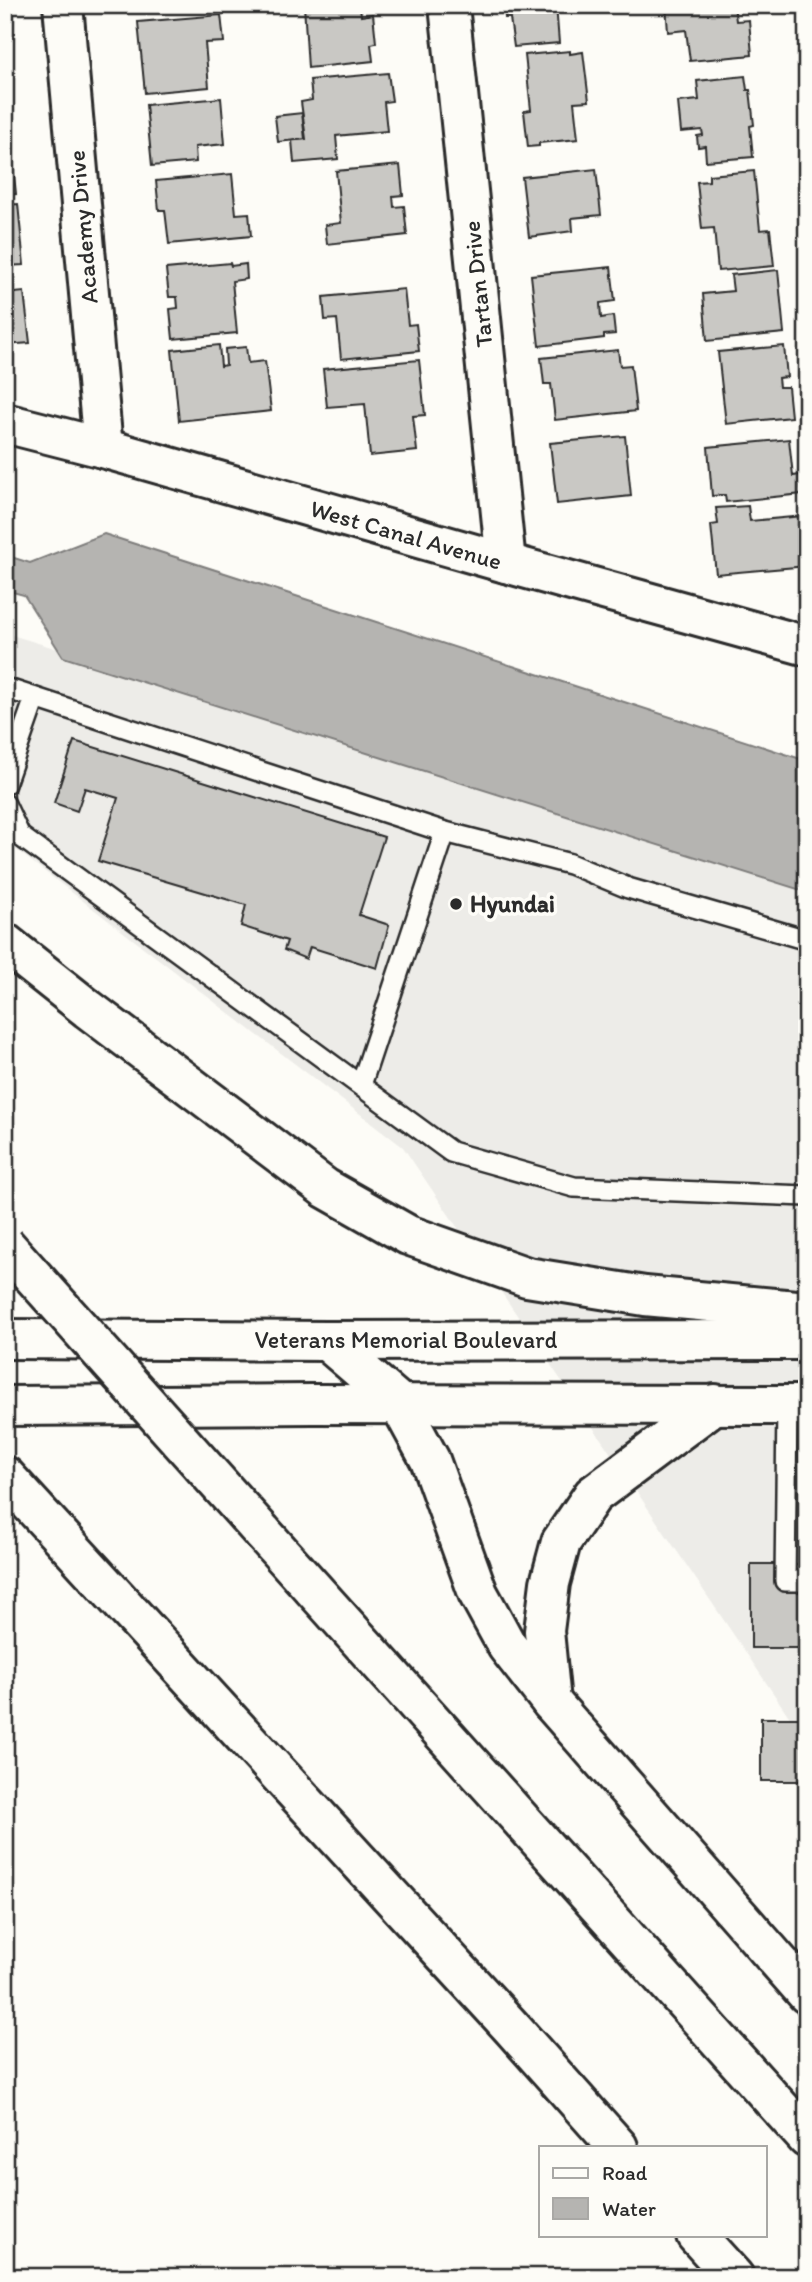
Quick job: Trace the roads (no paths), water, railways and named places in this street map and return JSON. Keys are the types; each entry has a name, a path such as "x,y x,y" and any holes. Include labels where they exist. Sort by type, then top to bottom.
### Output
{"main road":[{"name":"Academy Drive","path":"63,5 103,448"},
{"name":"Tartan Drive","path":"449,5 506,564"},
{"name":"West Canal Avenue","path":"5,423 103,448 506,564 807,646"},
{"path":"5,943 325,1188 408,1235 527,1276 645,1296 807,1311"},
{"path":"5,1245 807,2138"},
{"name":"Veterans Memorial Boulevard","path":"5,1339 807,1340"},
{"path":"327,1341 400,1404 430,1460 478,1593 507,1646 551,1702 807,1994"},
{"path":"551,1702 544,1631 550,1583 561,1542 593,1494 715,1404"},
{"path":"5,1406 797,1405"},
{"path":"5,1476 511,2026 617,2146"},
{"path":"697,2236 734,2277"}],"lane":[{"path":"5,688 445,832 570,864 628,888 807,940"},
{"path":"5,784 35,698"},
{"path":"5,804 20,836 451,1152 574,1187 807,1196"},
{"path":"361,1085 445,832"},
{"path":"797,1405 785,1581 807,1581"}],"water":[{"path":"104,534 807,761 807,892 63,657 24,595 5,590 5,555 30,563"}],"place":[{"name":"Hyundai","path":"456,904"}]}
